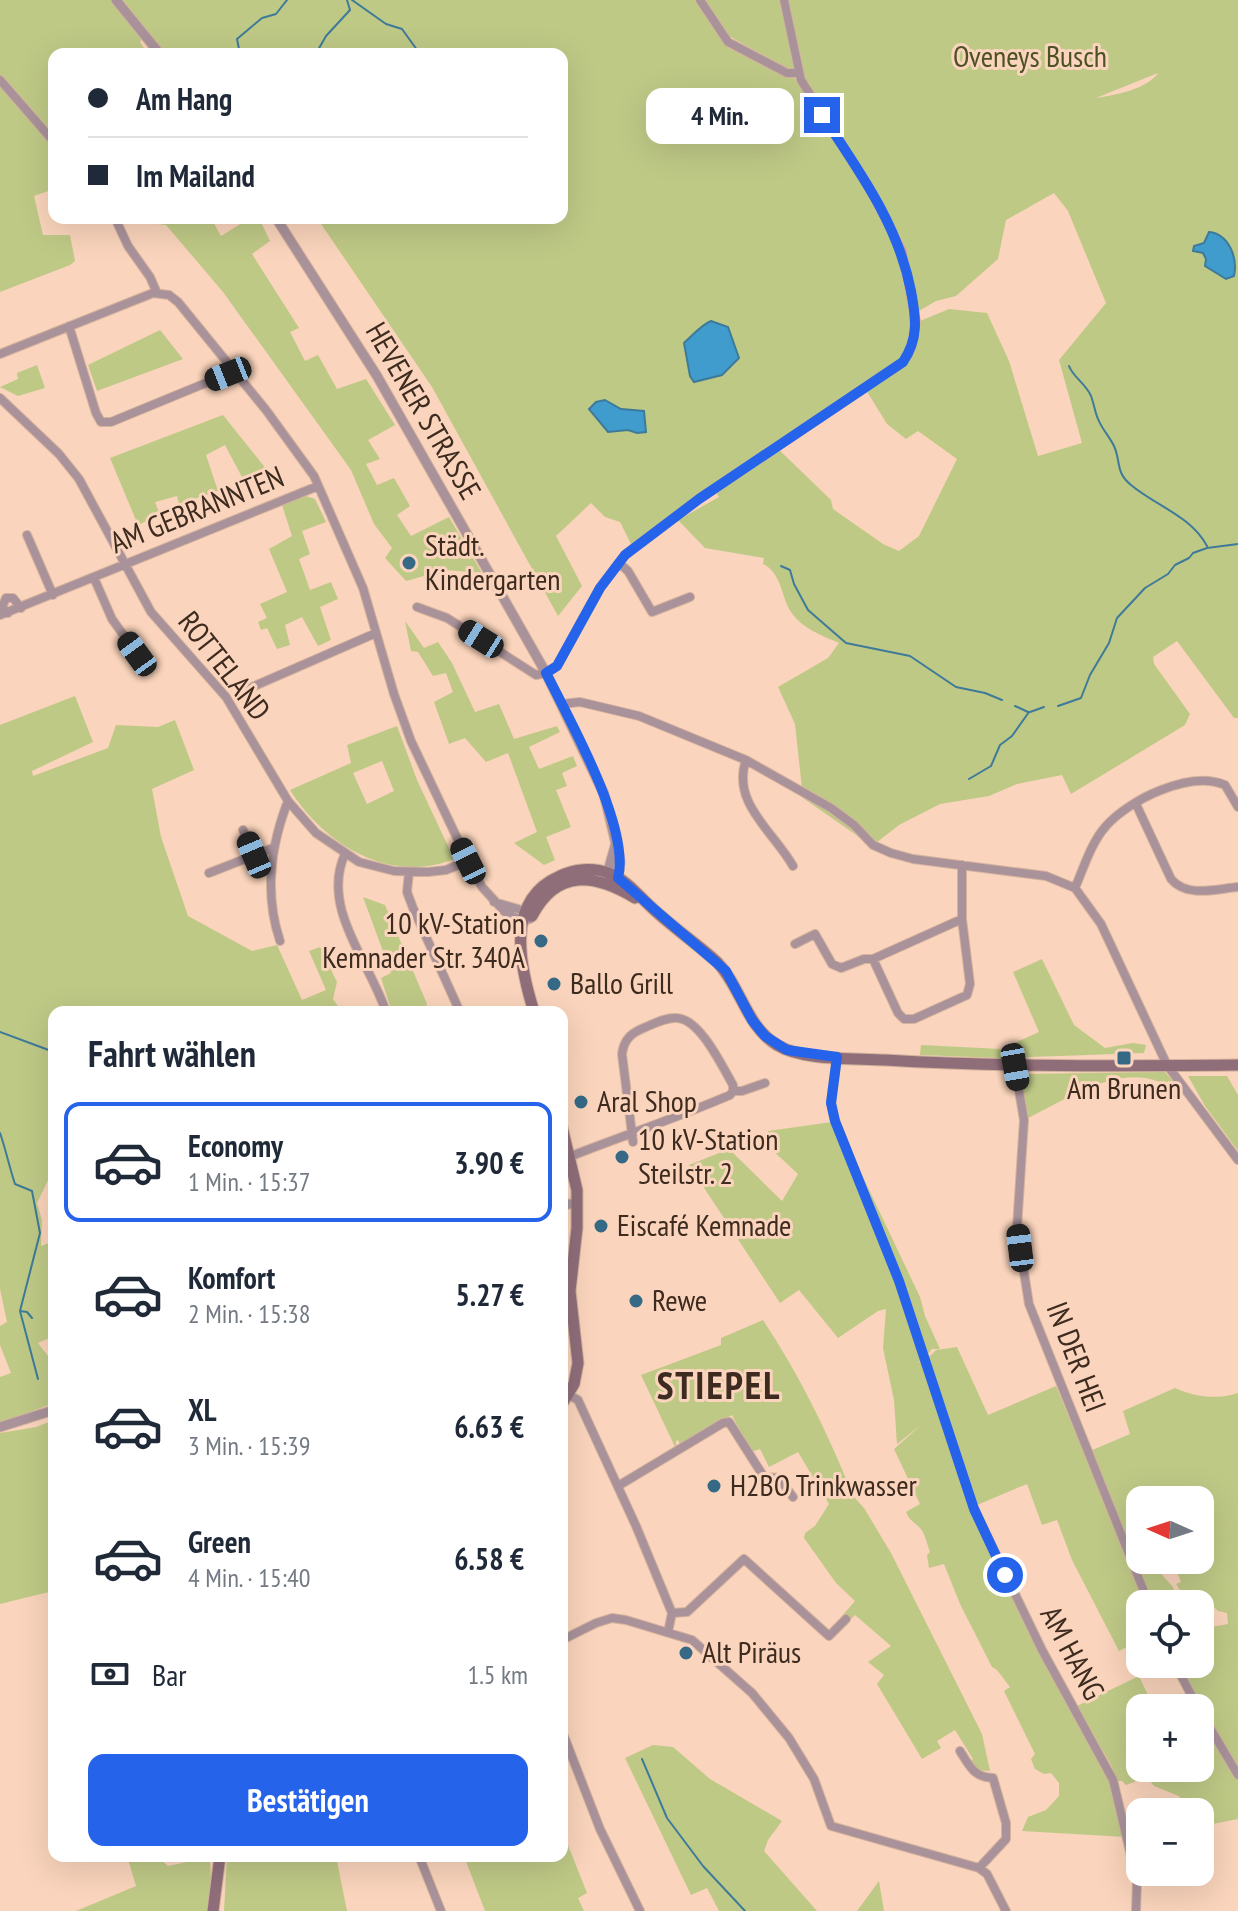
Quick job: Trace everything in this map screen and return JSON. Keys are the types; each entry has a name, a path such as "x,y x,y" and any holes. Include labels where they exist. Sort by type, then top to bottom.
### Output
{"main road":[{"path":"533,1006 526,954 526,917 549,887 582,879 611,878 650,906 726,971 752,1020 765,1036 787,1050 837,1057 1015,1067 1238,1065"},
{"path":"568,1153 575,1176 570,1204 568,1268"},
{"path":"568,1306 578,1363 568,1387"},
{"path":"213,1911 219,1862"}],"street":[{"path":"116,0 155,48"},
{"path":"700,0 728,42 787,73 799,73"},
{"path":"417,607 458,624 536,675 546,673 557,666 594,599 625,555 699,499 903,362 911,349 916,322 898,240 799,73 784,0"},
{"path":"0,80 48,135"},
{"path":"118,224 157,293"},
{"name":"HEVENER STRASSE","path":"280,224 382,386 562,704 604,794 620,861 611,878"},
{"path":"0,354 157,293 169,295 178,302 235,371 314,476 363,588 411,741 468,861 494,902 526,917"},
{"path":"69,326 101,422 111,422 235,371"},
{"name":"ROTTELAND","path":"0,398 59,454 79,479 123,566 151,612 226,697 288,801 316,833 345,854 376,867 409,872 446,870 468,861"},
{"name":"AM GEBRANNTEN","path":"21,608 13,598 6,598 2,607 4,614 21,608 318,486"},
{"path":"27,535 53,595"},
{"path":"619,563 628,571 652,612 690,597"},
{"name":"AM GEBRANNTEN","path":"94,578 112,619 137,654"},
{"path":"243,691 376,633"},
{"path":"277,662 282,673"},
{"path":"562,704 580,702 639,716 746,760 831,808 883,850 913,859 1046,876 1075,888 1101,924 1167,1065 1238,1160"},
{"path":"746,760 742,780 748,803 793,866"},
{"path":"1075,888 1092,848 1106,826 1136,804 1188,781 1204,778 1225,785 1238,807"},
{"path":"280,941 270,886 273,848 288,801"},
{"path":"1136,804 1177,886 1195,891 1238,887"},
{"path":"243,830 254,855"},
{"path":"209,873 273,848"},
{"path":"345,854 339,874 344,917 384,1006"},
{"path":"216,857 221,869"},
{"path":"873,959 901,1017 910,1020 967,995 962,865"},
{"path":"409,872 407,892 458,1006"},
{"path":"795,944 815,934 837,968 873,959 962,919"},
{"path":"569,1157 632,1137 730,1095 733,1085 696,1026 678,1018 645,1027 632,1034 623,1045 632,1137"},
{"name":"AM HANG","path":"837,1057 831,1103 835,1121 899,1281 974,1509 1042,1650 1113,1780 1137,1881 1136,1911"},
{"name":"IN DER HEI","path":"1015,1067 1024,1120 1017,1228 1029,1304 1143,1590"},
{"path":"733,1091 765,1083"},
{"path":"568,1397 578,1400 618,1486 672,1613 668,1632"},
{"path":"0,1427 48,1412"},
{"path":"618,1486 729,1422 764,1477 779,1478 793,1497"},
{"path":"672,1613 687,1612 744,1559 829,1636 846,1619"},
{"path":"568,1637 612,1618 692,1640 752,1693 789,1738 806,1765 831,1826 979,1868 987,1874 1006,1911"},
{"path":"1214,1735 1238,1775"},
{"path":"568,1746 611,1855 640,1911"},
{"path":"960,1751 974,1773 993,1778 1006,1823 1006,1839 979,1868"},
{"path":"421,1862 441,1911"}],"green space":[{"path":"0,0 112,0 143,38 140,42 144,48 48,48 48,131 45,134 48,138 48,191 34,196 43,235 70,235 75,261 0,292"},
{"name":"Oveneys Busch","path":"123,0 697,0 726,42 798,80 842,150 846,143 802,77 727,35 702,0 1238,0 1238,718 1234,718 1177,641 1153,657 1154,664 1190,714 1185,725 1071,794 1062,775 1017,784 989,796 940,804 899,825 872,846 803,798 795,724 778,687 828,658 839,643 813,631 796,618 774,573 763,564 764,558 705,548 678,520 719,497 713,487 632,546 620,522 605,517 591,503 556,536 582,586 558,616 432,387 321,224 568,224 568,48 160,48","holes":["1158,73 1153,79 1122,93 1096,98","1054,193 1068,211 1106,303 1059,360 1082,443 1038,456 1009,361 987,313 949,309 920,321 919,311 936,301 956,296 998,259 1006,220","863,385 887,424 906,439 918,431 957,459 919,536 899,551 883,544 833,509 831,500 773,444"]},
{"path":"157,224 214,224 221,236 240,224 262,224 270,241 252,254 299,328 290,332 305,361 318,355 337,389 366,379 395,425 368,440 380,459 366,464 377,485 394,478 410,506 397,515 411,536 449,517 482,573 445,570 406,581 385,558 392,548 374,524 351,470 223,292 166,225"},
{"path":"160,330 183,359 97,391 88,365"},
{"path":"37,365 45,388 18,396 0,387 18,379 17,373"},
{"path":"223,415 267,470 243,479 225,445 206,455 218,491 179,504 177,496 155,502 160,515 138,525 110,458"},
{"path":"306,496 315,499 326,522 302,531 310,554 299,559 310,590 331,582 338,599 320,607 331,640 318,646 302,617 285,625 290,645 277,649 267,628 261,630 258,622 267,618 260,604 287,592 269,549 292,536 282,505"},
{"path":"405,621 424,648 438,642 452,663 475,712 499,704 514,739 557,726 560,732 529,747 539,769 573,756 577,766 562,773 567,786 556,790 571,827 546,837 555,860 544,865 514,843 537,832 508,753 486,762 465,738 449,744 434,702 453,692 446,673 433,676 418,652 411,651"},
{"path":"75,696 93,742 32,771 33,776 108,748 116,725 158,727 175,720 194,770 152,789 161,837 188,916 252,951 277,945 302,1000 326,990 309,951 320,947 337,982 333,999 338,1006 48,1006 48,1180 37,1203 42,1220 41,1246 48,1243 48,1339 38,1343 48,1356 48,1405 0,1423 0,1377 11,1373 0,1345 0,1326 7,1322 0,1289 0,725"},
{"path":"397,726 417,780 454,859 430,866 406,867 383,863 340,842 304,810 290,790 351,763 347,745","holes":["382,761 394,791 367,804 353,773"]},
{"path":"363,897 385,905 426,1006 390,1006 381,978 391,973"},
{"path":"1042,959 1074,1025 1105,1048 1133,1043 1146,1045 1144,1053 1001,1058 920,1055 921,1045 1001,1049 1039,1032 1013,972"},
{"path":"1165,1072 1184,1094 1181,1097 1163,1084 1144,1078 1124,1078 1083,1090 1026,1119 1020,1074"},
{"path":"1188,1076 1227,1076 1238,1095 1238,1151 1205,1106"},
{"path":"832,1122 887,1256 923,1358 918,1363 924,1360 972,1513 1018,1608 1106,1773 1125,1837 1022,1831 1028,1817 1046,1810 1059,1796 1059,1783 1051,1773 1044,1774 1035,1769 1031,1759 1035,1754 1004,1691 1010,1687 992,1667 944,1564 929,1568 927,1555 930,1552 924,1535 906,1512 920,1504 894,1449 921,1425 897,1444 894,1400 883,1348 886,1309 878,1311 838,1338 799,1290 780,1303 689,1165 729,1149 782,1201 798,1174 768,1146 768,1131"},
{"path":"862,1175 920,1297 940,1349 932,1349 927,1355 902,1279 859,1176"},
{"path":"763,1320 820,1422 849,1486 847,1489 864,1508 891,1553 982,1734 990,1771 976,1770 971,1761 973,1759 955,1730 937,1741 941,1748 922,1759 877,1684 884,1675 868,1662 891,1646 855,1615 848,1622 841,1617 855,1601 836,1583 804,1538 829,1504 798,1452 769,1467 760,1449 751,1452 732,1415 681,1446 676,1441 676,1449 641,1375 721,1345 721,1338"},
{"path":"957,1347 988,1415 1056,1386 1126,1554 1126,1574 1134,1574 1141,1590 1126,1590 1126,1648 1119,1651 1072,1560 1057,1520 1042,1525 1027,1484 977,1505 928,1358 936,1350"},
{"path":"1175,1388 1206,1396 1238,1393 1238,1819 1214,1824 1214,1798 1180,1798 1151,1782 1214,1782 1214,1694 1193,1694 1185,1678 1214,1678 1214,1626 1228,1624 1227,1613 1214,1607 1214,1590 1180,1590 1176,1584 1181,1582 1178,1574 1214,1574 1214,1486 1126,1486 1126,1541 1090,1451 1130,1434 1123,1411"},
{"path":"48,1422 48,1592 0,1604 0,1433"},
{"path":"1139,1574 1161,1574 1174,1590 1145,1590"},
{"path":"1140,1678 1147,1694 1126,1694 1126,1782 1134,1782 1126,1785 1117,1781 1077,1706"},
{"path":"653,1745 673,1747 710,1779 782,1821 764,1851 817,1911 719,1911 707,1888 691,1895 625,1758"},
{"path":"568,1845 587,1893 578,1898 584,1911 485,1911 466,1862 568,1862"},
{"path":"129,1862 164,1862 168,1866 210,1862 208,1911 76,1911 136,1886"},
{"path":"227,1862 337,1862 347,1911 224,1911"},
{"path":"879,1881 884,1911 857,1911"}],"water":[{"path":"1209,232 1227,242 1235,262 1234,276 1226,279 1205,266 1203,253 1193,251 1194,246 1204,243"},
{"path":"711,321 728,327 739,358 722,375 694,382 684,343"},
{"path":"605,400 621,409 644,411 646,432 608,432 589,409 596,402"}],"waterway":[{"path":"239,48 237,39 262,18 276,14 287,0"},
{"path":"319,48 350,10 347,0"},
{"path":"352,0 386,24 402,29 416,48"},
{"path":"1069,366 1091,396 1126,480 1183,519 1207,546"},
{"path":"1058,706 1081,698 1090,675 1109,643 1117,618 1145,588 1193,553 1238,544"},
{"path":"781,566 790,570 808,610 846,643 910,656 956,687 1002,700"},
{"path":"1015,706 1028,712"},
{"path":"1030,712 1044,707"},
{"path":"969,779 991,766 1000,745 1012,736 1029,712"},
{"path":"0,1032 48,1050"},
{"path":"0,1133 15,1184 32,1191 40,1233 20,1311 38,1379"},
{"path":"20,1311 27,1312 32,1318"},
{"path":"642,1759 667,1818 703,1866 745,1911"}],"place":[{"name":"Städt. Kindergarten","path":"409,563"},
{"name":"10 kV-Station Kemnader Str. 340A","path":"541,941"},
{"name":"Ballo Grill","path":"554,984"},
{"name":"Am Brunen","path":"1124,1058"},
{"name":"Aral Shop","path":"581,1102"},
{"name":"10 kV-Station Steilstr. 2","path":"622,1157"},
{"name":"Eiscafé Kemnade","path":"601,1226"},
{"name":"Rewe","path":"636,1301"},
{"name":"H2BO Trinkwasser","path":"714,1486"},
{"name":"Alt Piräus","path":"686,1653"}],"district":[{"name":"STIEPEL","path":"719,1386"}],"route":[{"path":"822,115 883,210 898,240 916,322 911,349 903,362 699,499 625,555 600,588 557,666 546,673 611,812 620,861 618,878 726,971 752,1020 765,1036 787,1050 837,1057 831,1103 835,1121 899,1281 974,1509 1005,1575"}]}
